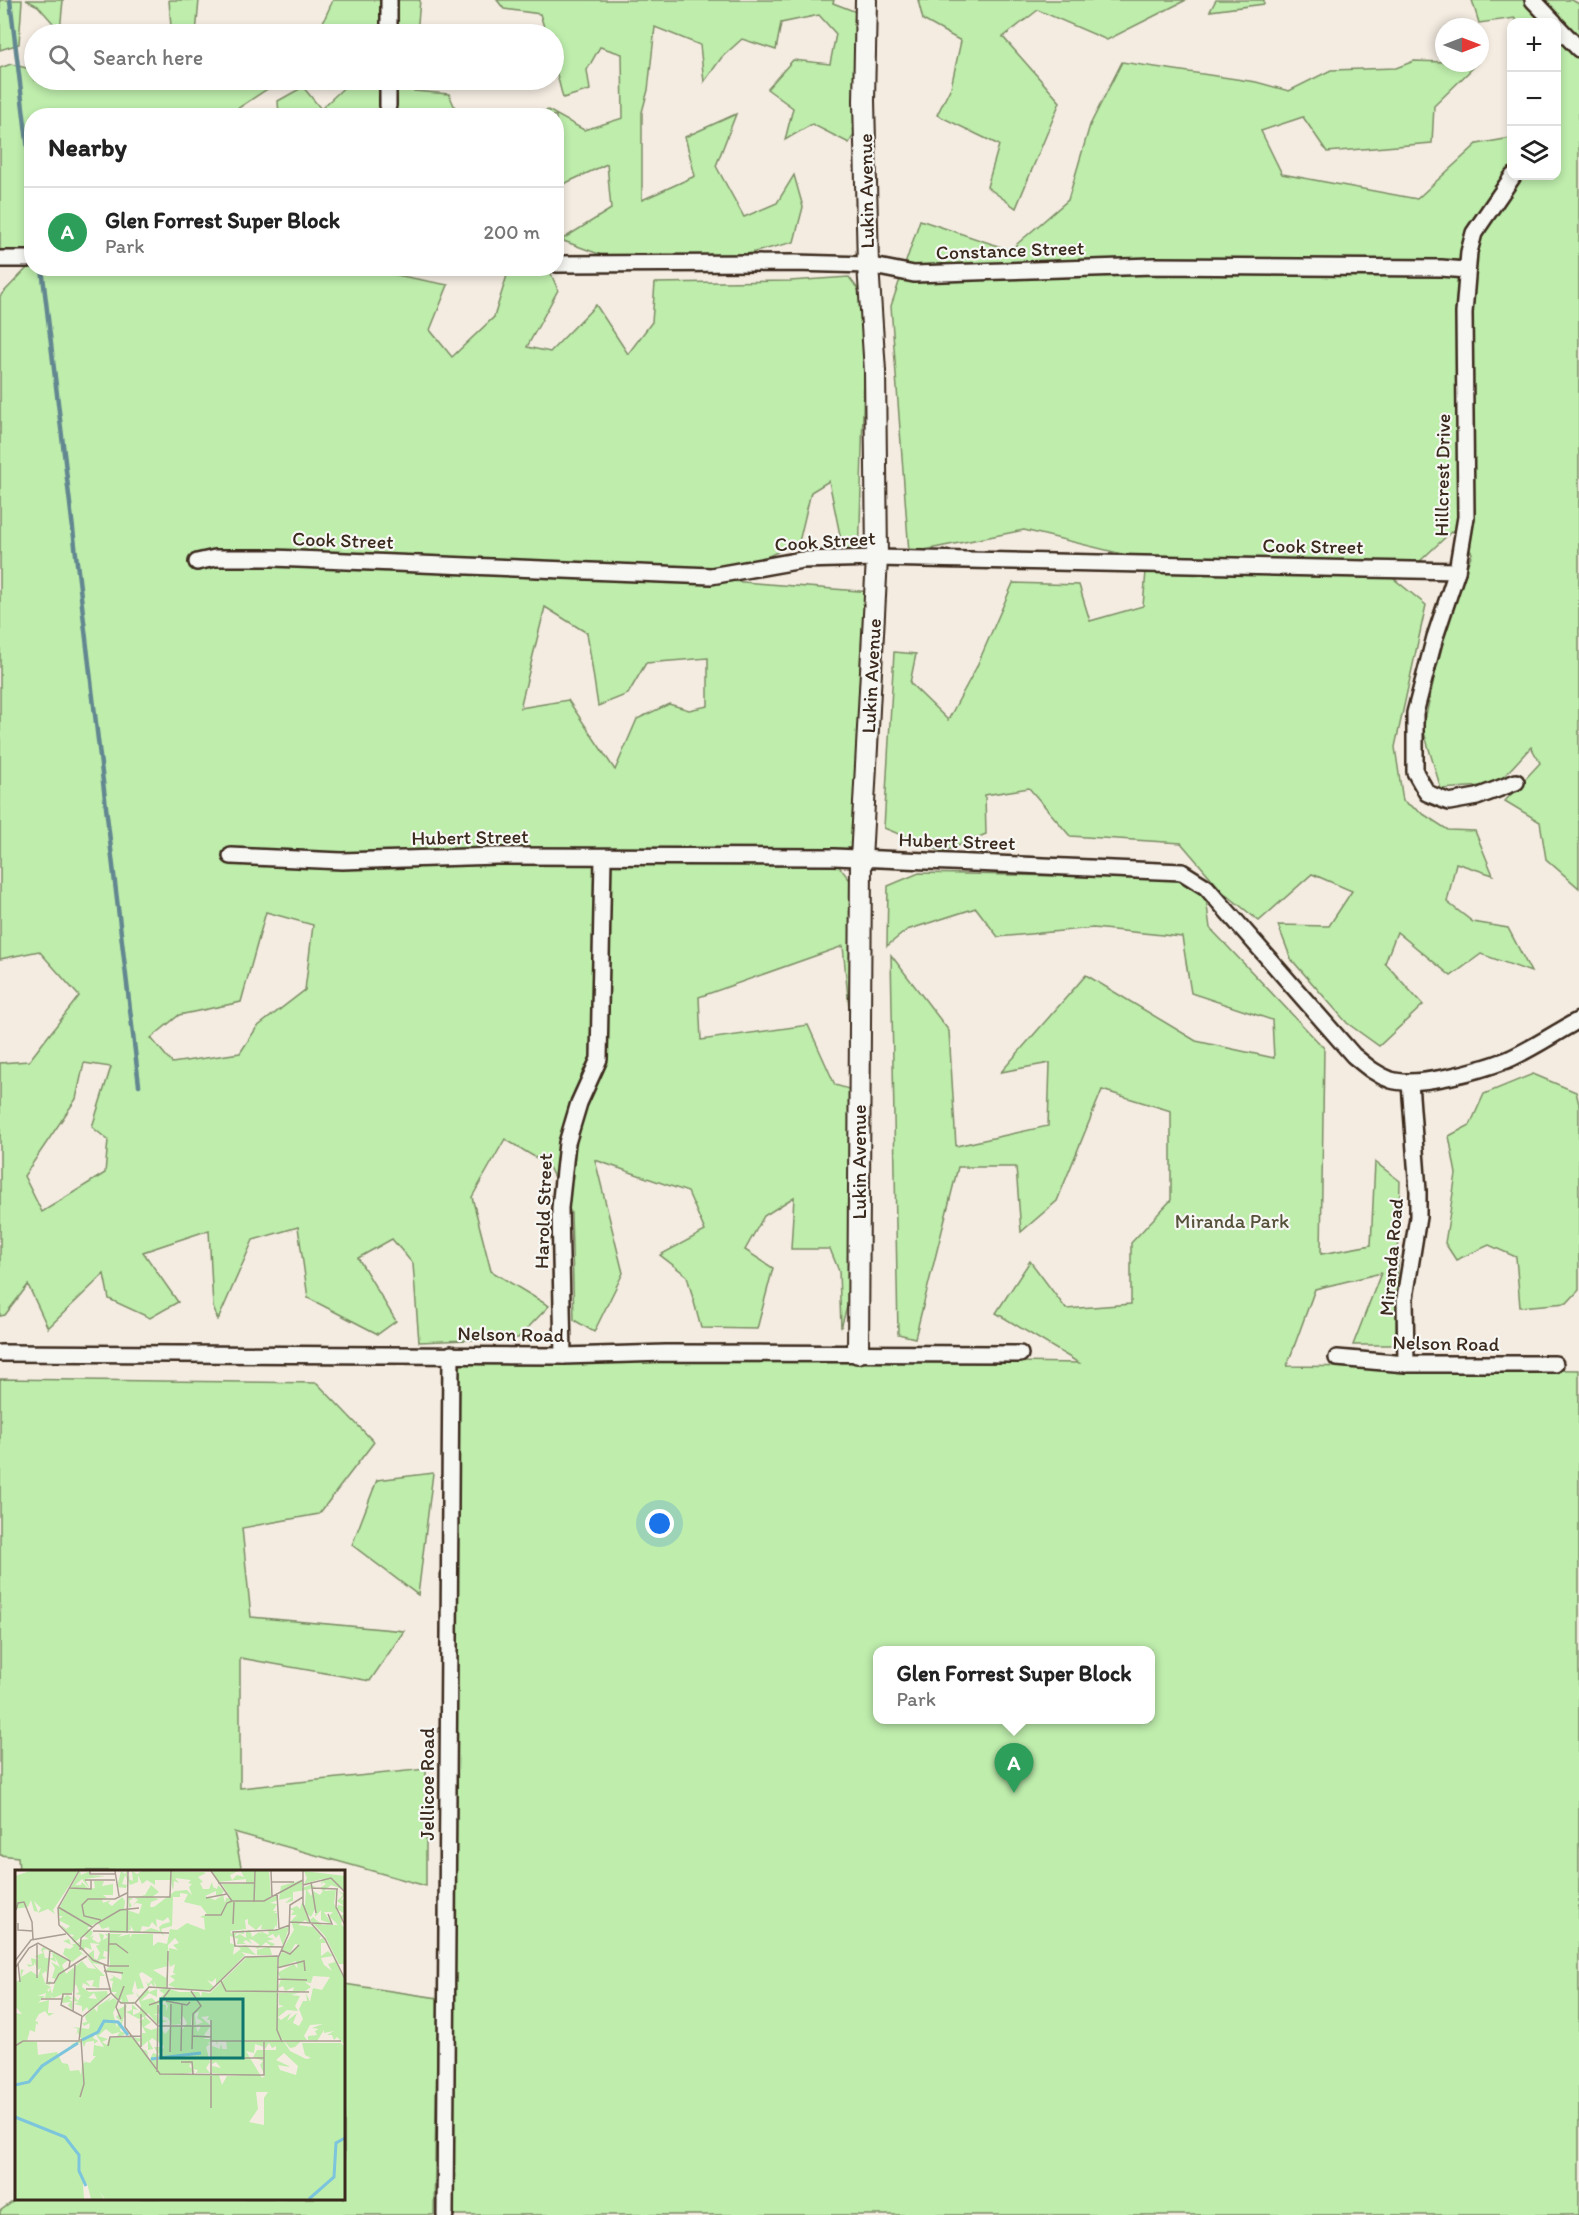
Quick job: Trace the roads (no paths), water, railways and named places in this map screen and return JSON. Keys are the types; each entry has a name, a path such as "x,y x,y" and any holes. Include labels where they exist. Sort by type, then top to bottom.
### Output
{"street":[{"path":"389,0 389,24"},
{"name":"Lukin Avenue","path":"858,1353 861,860 878,558 875,371 868,265 864,101 866,0"},
{"path":"1533,0 1550,18"},
{"path":"1561,30 1579,49"},
{"path":"388,90 388,106"},
{"name":"Hillcrest Drive","path":"1510,180 1474,233 1466,270 1464,314 1466,517 1457,571 1434,637 1415,713 1415,772 1427,793 1449,802 1477,797 1516,782"},
{"path":"0,260 24,259"},
{"name":"Constance Street","path":"564,264 868,265 914,274 1152,266 1466,270"},
{"name":"Cook Street","path":"197,562 215,558 273,558 711,576 802,560 878,558 1457,571"},
{"name":"Hubert Street","path":"231,856 342,861 497,856 834,857 861,860 898,859 1182,872 1206,887 1353,1054 1375,1073 1391,1080 1410,1083 1440,1078 1507,1060 1579,1020"},
{"name":"Harold Street","path":"563,1356 561,1208 567,1143 579,1103 599,1059 603,858"},
{"name":"Miranda Road","path":"1406,1364 1406,1298 1418,1217 1410,1083"},
{"name":"Nelson Road","path":"0,1353 563,1356 1020,1354"},
{"name":"Jellicoe Road","path":"445,2215 451,1354"},
{"name":"Nelson Road","path":"1337,1358 1406,1364 1555,1364"}],"waterway":[{"path":"10,0 24,116"},
{"path":"43,276 139,1085"}],"place":[{"name":"Glen Forrest Super Block","path":"1014,1793"}],"park label":[{"name":"Miranda Park","path":"1232,1221"}]}
